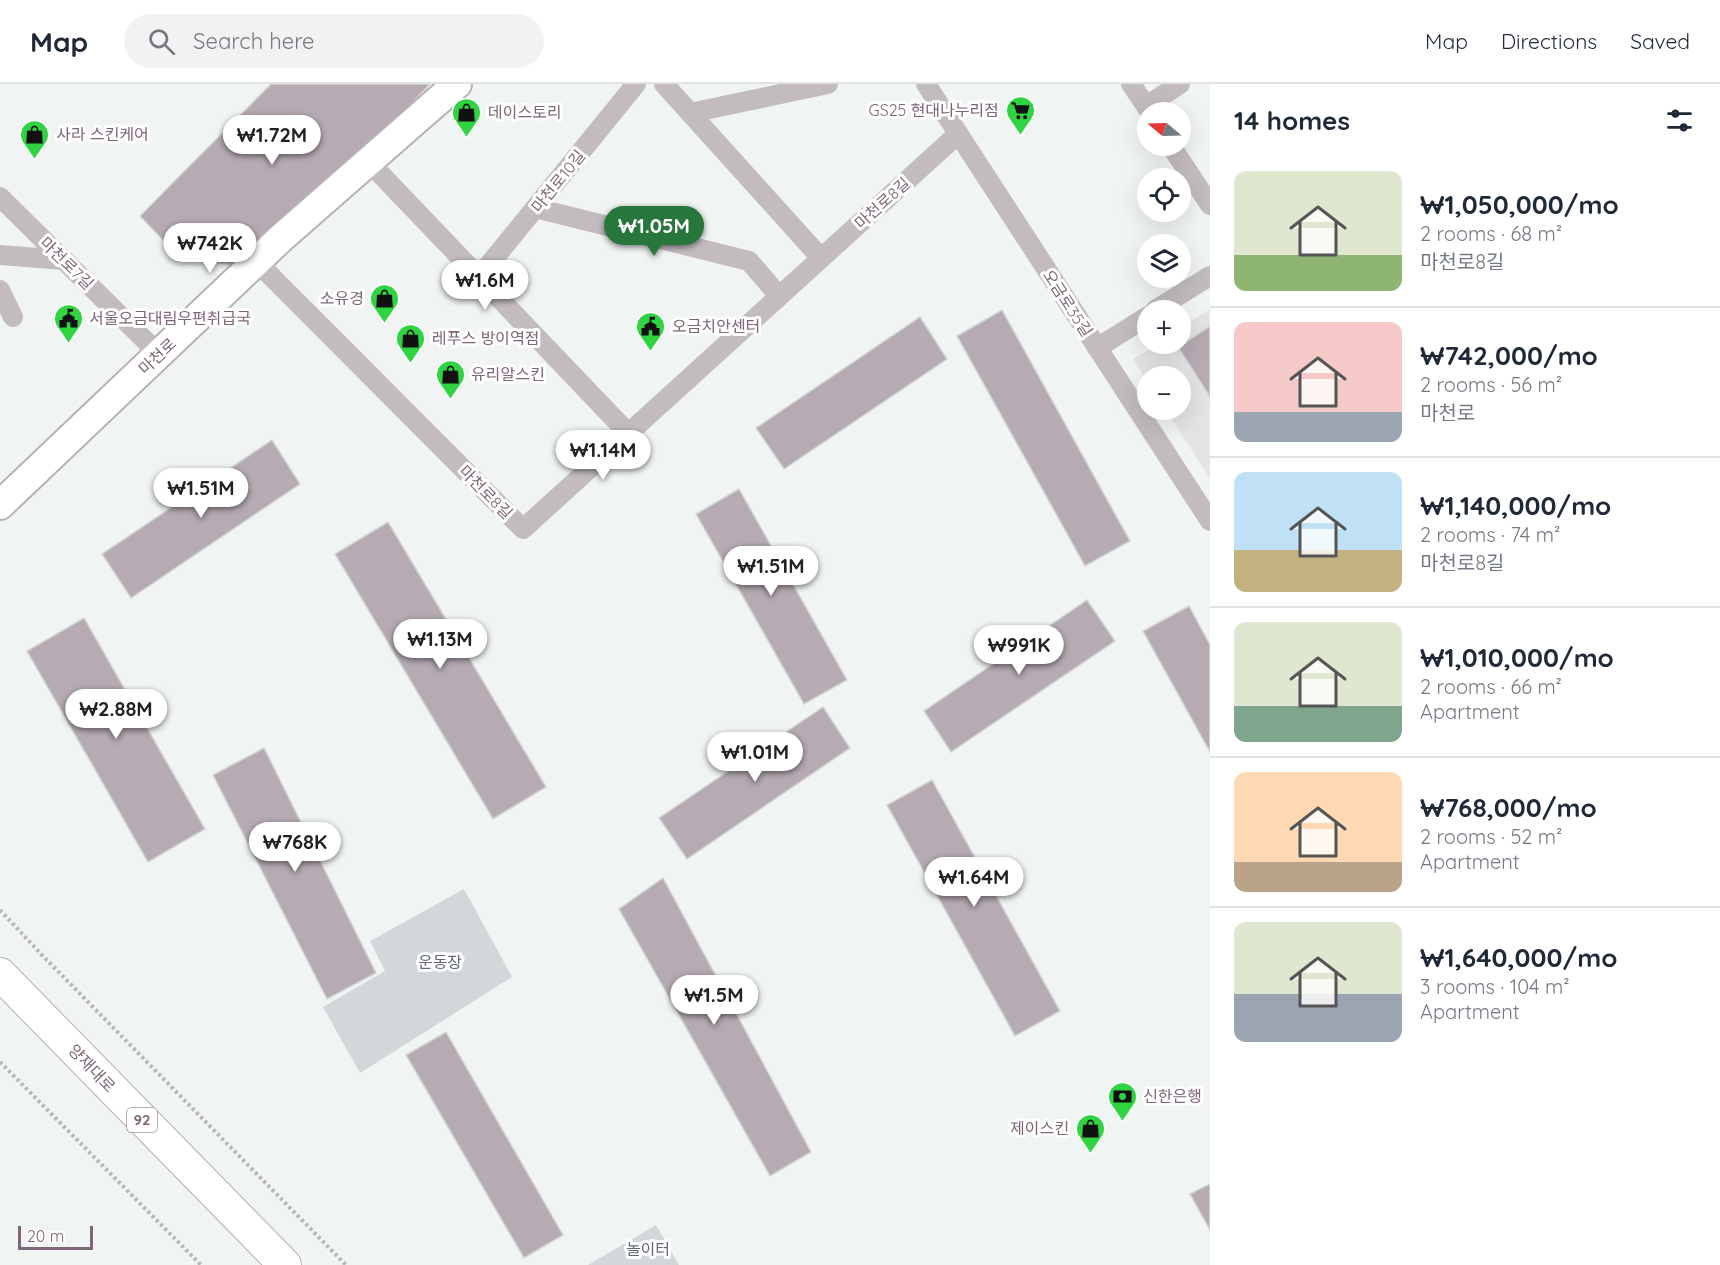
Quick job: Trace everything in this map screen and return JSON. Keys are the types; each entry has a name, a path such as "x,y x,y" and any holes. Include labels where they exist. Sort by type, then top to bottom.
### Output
{"main road":[{"name":"양재대로","path":"0,974 285,1265"}],"street":[{"name":"마천로","path":"0,505 256,262 458,84"},
{"name":"마천로10길","path":"479,277 636,84"},
{"path":"664,84 821,258"},
{"path":"690,113 828,84"},
{"name":"오금로35길","path":"926,84 1210,521"},
{"path":"1131,84 1143,102"},
{"path":"1157,102 1180,84"},
{"name":"마천로8길","path":"256,262 523,529 958,134"},
{"path":"1178,156 1210,205"},
{"path":"369,162 628,434"},
{"name":"마천로7길","path":"0,197 159,354"},
{"path":"535,208 749,261 779,297"},
{"path":"0,255 64,260"},
{"path":"1171,300 1210,276"},
{"path":"0,290 13,317"},
{"path":"1097,348 1137,322"}],"path":[{"path":"0,910 40,954 346,1265"},
{"path":"0,1062 201,1265"}],"shaded area":[{"path":"1210,309 1210,479 1172,420 1191,420 1191,366 1137,366 1133,359 1141,354 1191,354 1191,321"}],"green space":[{"name":"운동장","path":"464,889 512,977 360,1073 323,1007 385,971 370,941"},
{"name":"놀이터","path":"656,1225 679,1265 588,1265"}],"building":[{"path":"271,84 430,84 349,169 237,265 181,259 140,216"},
{"path":"1002,310 1130,541 1085,566 957,336"},
{"path":"920,317 947,359 784,469 756,428"},
{"path":"1210,326 1210,397 1182,354 1191,354 1191,338"},
{"path":"272,440 300,484 131,598 102,554"},
{"path":"739,489 847,680 804,704 696,514"},
{"path":"388,522 546,787 493,819 335,554"},
{"path":"1087,600 1115,641 951,752 924,711"},
{"path":"1189,606 1210,645 1210,752 1143,631"},
{"path":"84,618 205,829 148,862 27,651"},
{"path":"823,707 850,748 687,859 659,818"},
{"path":"264,748 376,973 327,999 213,775"},
{"path":"932,780 1060,1011 1015,1036 887,805"},
{"path":"663,878 811,1152 770,1176 619,909"},
{"path":"446,1032 563,1235 524,1258 406,1055"},
{"path":"1210,1184 1210,1230 1190,1194"}],"place":[{"name":"GS25 현대나누리점","path":"1020,136"},
{"name":"데이스토리","path":"467,138"},
{"name":"사라 스킨케어","path":"35,160"},
{"name":"소유경","path":"385,324"},
{"name":"서울오금대림우편취급국","path":"68,344"},
{"name":"오금치안센터","path":"651,352"},
{"name":"레푸스 방이역점","path":"411,364"},
{"name":"유리알스킨","path":"450,400"},
{"name":"신한은행","path":"1122,1122"},
{"name":"제이스킨","path":"1090,1154"}]}
